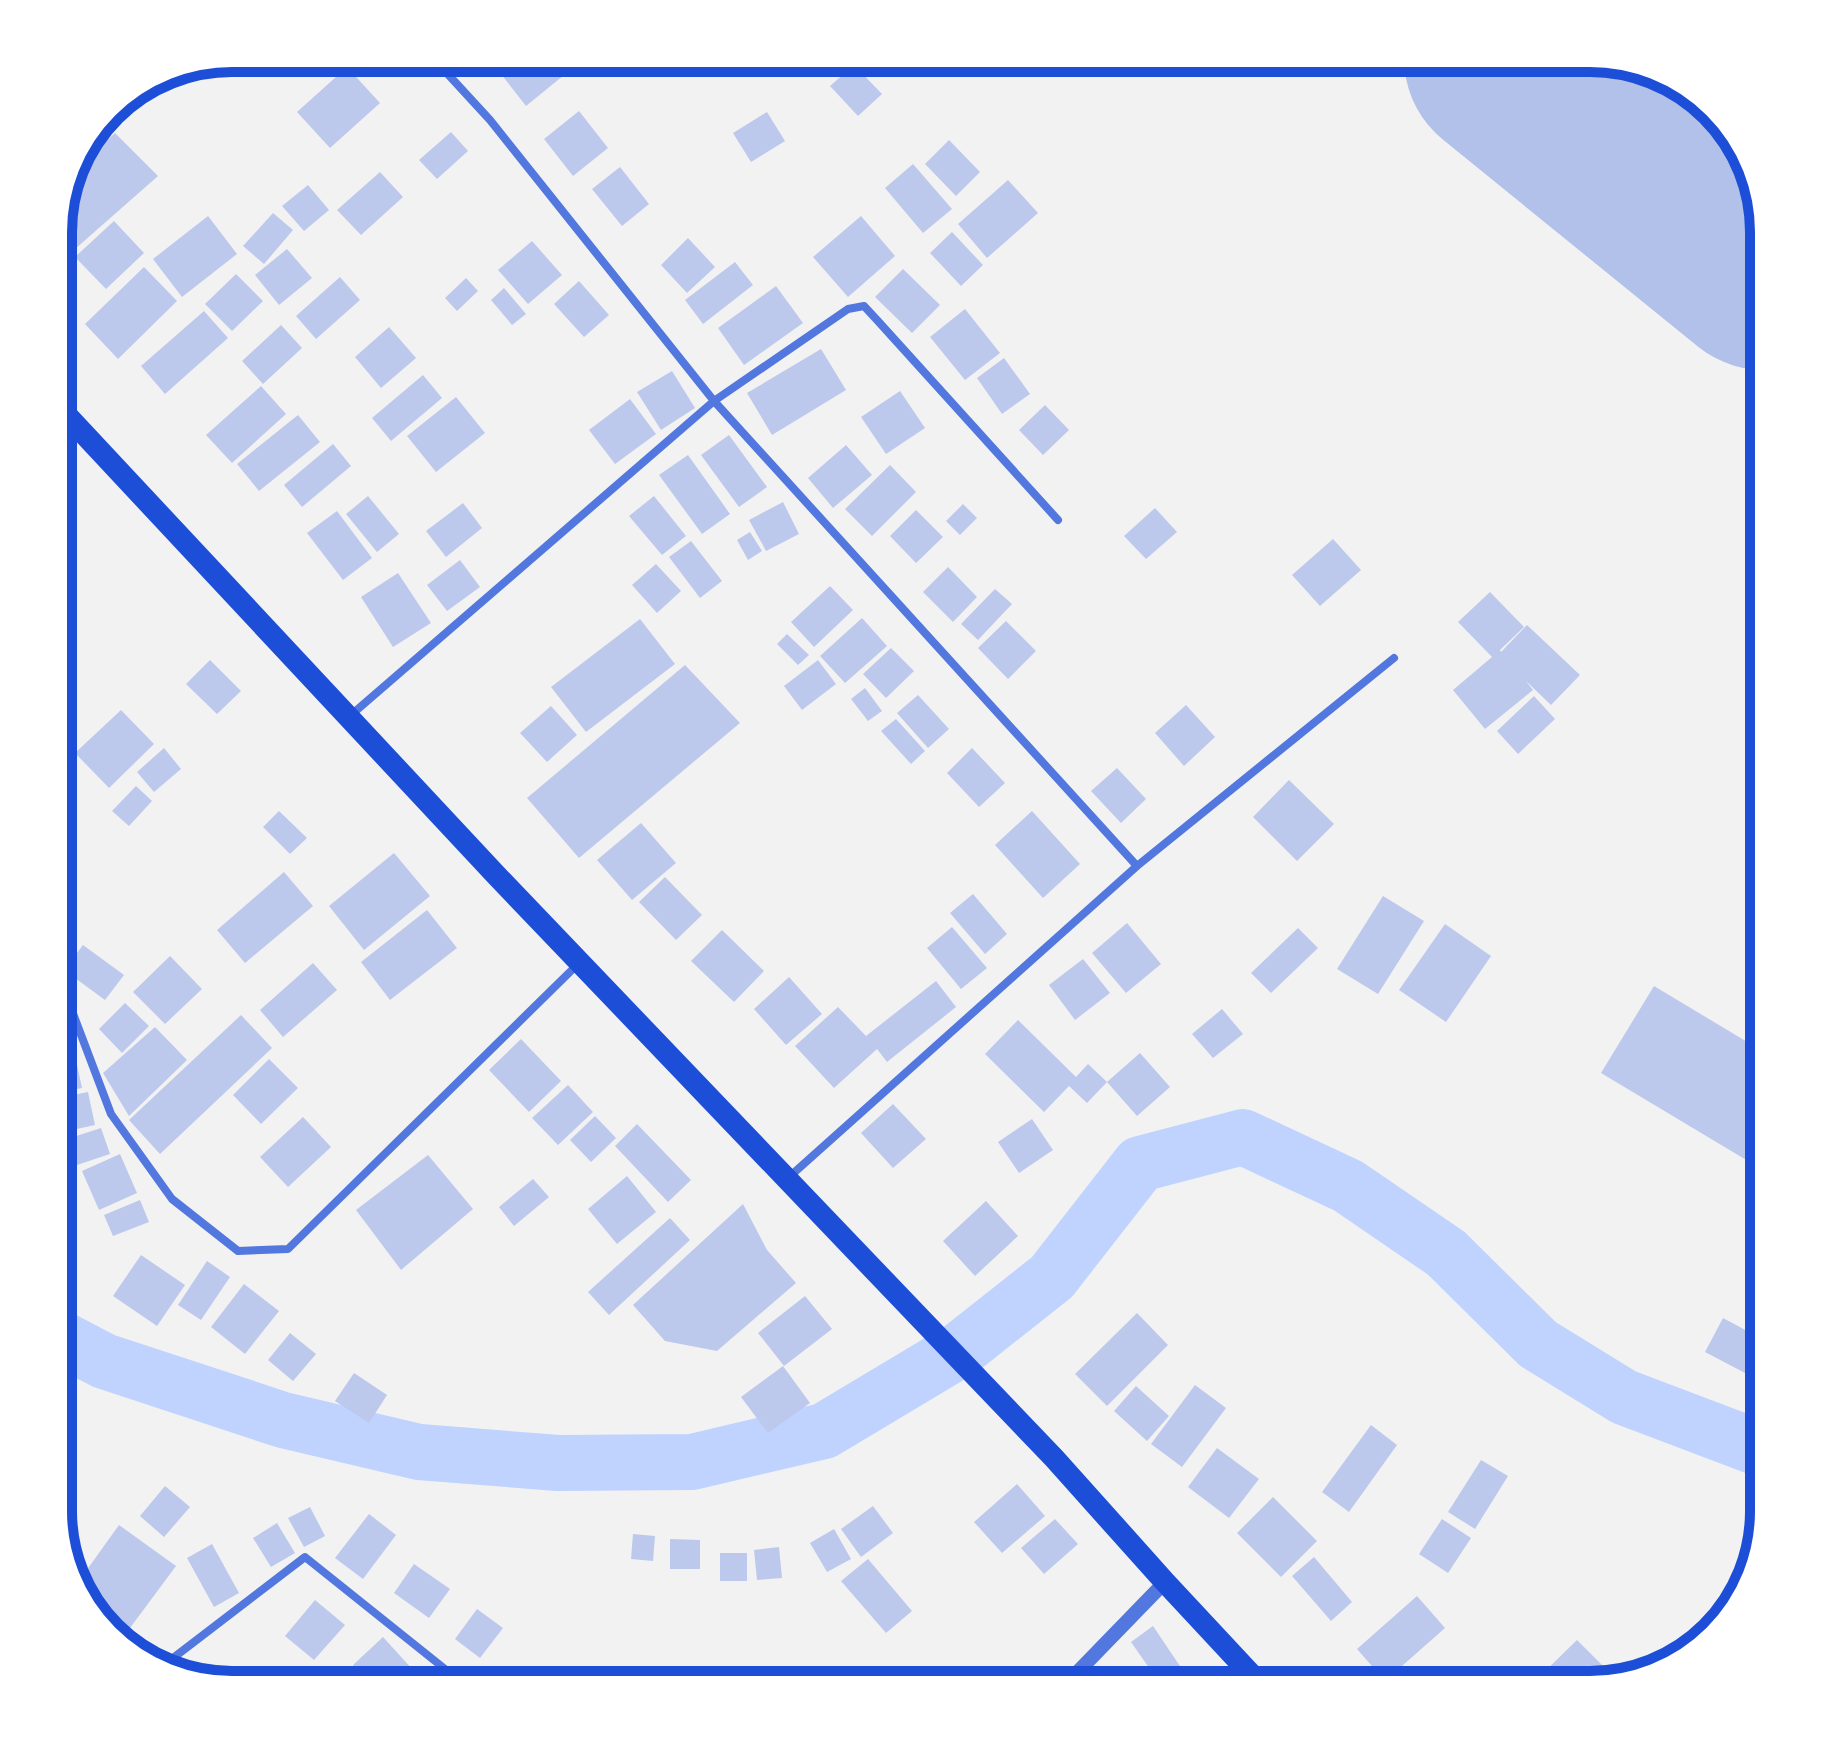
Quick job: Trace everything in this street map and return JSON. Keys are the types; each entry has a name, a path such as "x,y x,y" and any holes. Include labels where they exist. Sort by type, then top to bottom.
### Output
{"highway":[{"path":"72,421 347,718 1054,1458 1248,1671"}],"street":[{"path":"446,72 490,120 714,401 1137,866"},
{"path":"347,718 714,401 848,309 864,306 1058,520"},
{"path":"72,434 79,428"},
{"path":"787,1179 1137,866 1394,658"},
{"path":"72,1011 111,1114 172,1199 238,1251 288,1249 579,962"},
{"path":"171,1659 305,1557 448,1671"},
{"path":"1079,1671 1165,1582"}],"building":[{"path":"341,72 352,72 380,103 330,148 297,112"},
{"path":"504,72 568,72 526,106 501,74"},
{"path":"846,72 861,72 882,94 858,116 830,86"},
{"path":"579,111 608,148 573,176 544,139"},
{"path":"767,112 785,141 751,162 733,133"},
{"path":"451,132 468,151 437,179 419,160"},
{"path":"115,133 158,176 72,252 72,221 77,191 92,154"},
{"path":"949,140 980,172 956,196 925,164"},
{"path":"913,164 952,209 923,233 885,188"},
{"path":"620,167 649,204 622,226 592,189"},
{"path":"380,172 403,197 361,235 337,210"},
{"path":"1008,180 1038,213 987,258 958,224"},
{"path":"308,185 329,210 304,231 282,206"},
{"path":"273,213 293,230 264,264 243,246"},
{"path":"208,216 237,254 182,297 153,259"},
{"path":"861,216 895,256 848,297 813,257"},
{"path":"114,221 144,253 106,289 75,257"},
{"path":"952,232 983,265 961,286 930,253"},
{"path":"688,238 715,267 687,293 661,265"},
{"path":"532,241 562,275 528,304 498,270"},
{"path":"287,249 312,278 279,305 255,275"},
{"path":"735,262 753,285 703,324 685,300"},
{"path":"144,267 177,301 118,359 85,324"},
{"path":"903,269 940,305 912,333 875,297"},
{"path":"236,274 263,301 232,331 205,304"},
{"path":"340,277 360,300 316,339 296,316"},
{"path":"466,278 478,291 457,311 445,298"},
{"path":"579,281 609,315 584,337 554,304"},
{"path":"776,286 803,323 744,365 718,328"},
{"path":"504,288 526,314 512,325 491,300"},
{"path":"965,309 1000,353 965,380 930,337"},
{"path":"204,311 228,338 165,394 141,366"},
{"path":"281,325 302,348 263,384 242,361"},
{"path":"389,327 416,358 381,388 355,357"},
{"path":"821,349 846,390 772,435 747,393"},
{"path":"1004,358 1030,394 1002,414 977,378"},
{"path":"672,371 695,408 661,430 637,392"},
{"path":"423,375 442,398 391,441 372,418"},
{"path":"261,386 286,414 232,463 206,435"},
{"path":"900,391 925,428 886,454 861,417"},
{"path":"456,397 485,433 436,472 407,436"},
{"path":"630,399 656,434 615,464 589,430"},
{"path":"1045,405 1069,430 1043,455 1019,430"},
{"path":"298,415 320,442 259,491 237,464"},
{"path":"729,435 767,487 739,507 701,455"},
{"path":"333,444 351,466 302,507 284,485"},
{"path":"846,445 872,475 833,508 808,478"},
{"path":"688,455 730,514 702,534 659,475"},
{"path":"890,465 916,492 872,536 845,509"},
{"path":"368,496 399,534 377,552 346,514"},
{"path":"654,496 686,536 662,555 629,516"},
{"path":"783,502 799,534 766,551 749,520"},
{"path":"463,503 482,528 446,557 426,531"},
{"path":"963,504 977,518 960,535 946,521"},
{"path":"1155,508 1177,532 1146,559 1124,536"},
{"path":"916,510 943,537 916,563 890,536"},
{"path":"337,511 372,558 343,580 307,533"},
{"path":"750,532 762,551 748,560 737,540"},
{"path":"1333,539 1361,570 1320,606 1292,575"},
{"path":"691,541 722,581 700,598 669,557"},
{"path":"460,560 480,587 447,611 427,585"},
{"path":"656,564 681,591 657,613 632,585"},
{"path":"948,567 977,597 953,622 923,592"},
{"path":"398,573 431,623 393,647 361,597"},
{"path":"830,586 853,610 814,647 791,622"},
{"path":"995,589 1012,604 978,640 961,624"},
{"path":"1490,592 1524,627 1501,652 1527,625 1580,675 1551,705 1526,681 1533,690 1485,729 1453,690 1492,657 1458,622"},
{"path":"862,618 887,646 845,683 820,656"},
{"path":"640,619 675,664 586,732 551,687"},
{"path":"1006,621 1036,651 1008,679 978,648"},
{"path":"787,634 809,655 798,665 777,644"},
{"path":"891,648 914,671 886,698 863,674"},
{"path":"210,660 241,691 217,714 186,684"},
{"path":"818,660 836,684 802,710 784,686"},
{"path":"685,665 740,723 579,858 527,798"},
{"path":"865,688 882,711 868,721 851,699"},
{"path":"918,695 949,729 928,748 897,713"},
{"path":"1534,696 1555,719 1518,754 1497,731"},
{"path":"1186,705 1215,737 1184,766 1155,733"},
{"path":"551,706 577,735 547,762 520,733"},
{"path":"121,710 154,744 109,788 75,753"},
{"path":"896,719 925,751 911,764 881,731"},
{"path":"164,748 181,769 154,792 137,772"},
{"path":"972,748 1005,783 979,807 947,773"},
{"path":"1117,768 1146,799 1121,823 1091,791"},
{"path":"1289,780 1334,824 1297,861 1253,817"},
{"path":"136,786 152,801 129,826 112,811"},
{"path":"279,811 307,838 290,854 263,827"},
{"path":"1032,811 1080,864 1043,898 995,845"},
{"path":"641,823 676,863 632,900 597,860"},
{"path":"394,853 430,896 364,950 329,906"},
{"path":"284,872 313,906 245,963 217,930"},
{"path":"665,877 702,915 676,940 639,902"},
{"path":"973,894 1007,934 985,954 950,913"},
{"path":"1383,896 1424,921 1378,994 1337,969"},
{"path":"427,910 457,948 390,1000 361,962"},
{"path":"1127,923 1161,964 1126,993 1092,953"},
{"path":"1445,924 1491,956 1446,1022 1399,990"},
{"path":"952,927 987,968 961,989 927,948"},
{"path":"1298,928 1318,948 1271,993 1251,973"},
{"path":"722,930 764,971 734,1002 691,961"},
{"path":"83,945 124,975 105,1000 72,976 72,959"},
{"path":"170,956 202,989 165,1024 133,992"},
{"path":"1083,959 1110,993 1075,1020 1049,985"},
{"path":"313,963 337,990 283,1037 260,1010"},
{"path":"789,977 822,1014 786,1045 754,1009"},
{"path":"936,981 956,1007 887,1062 877,1049 834,1088 795,1046 838,1007 866,1036"},
{"path":"1654,986 1750,1044 1750,1162 1601,1073"},
{"path":"125,1003 149,1026 122,1053 99,1029"},
{"path":"1222,1009 1243,1034 1213,1058 1192,1034"},
{"path":"241,1015 272,1048 160,1154 129,1120"},
{"path":"1018,1020 1076,1077 1088,1064 1107,1082 1087,1103 1069,1086 1044,1112 985,1054"},
{"path":"155,1027 187,1060 129,1116 103,1073"},
{"path":"521,1039 561,1081 529,1112 489,1070"},
{"path":"1140,1053 1170,1087 1137,1116 1107,1082"},
{"path":"75,1055 82,1088 72,1090 72,1056"},
{"path":"269,1059 298,1088 261,1124 233,1095"},
{"path":"568,1085 593,1112 558,1145 532,1118"},
{"path":"88,1092 95,1125 72,1130 72,1095"},
{"path":"893,1104 926,1139 893,1168 861,1133"},
{"path":"595,1116 616,1138 591,1162 570,1140"},
{"path":"303,1117 331,1147 288,1187 260,1157"},
{"path":"1032,1119 1053,1150 1019,1173 998,1142"},
{"path":"637,1124 691,1180 668,1202 615,1146"},
{"path":"101,1128 110,1154 72,1167 72,1137"},
{"path":"120,1154 137,1193 99,1210 82,1171"},
{"path":"428,1155 473,1209 401,1270 356,1210"},
{"path":"627,1176 656,1212 617,1244 588,1209"},
{"path":"533,1179 549,1197 514,1226 499,1207"},
{"path":"140,1200 149,1222 113,1236 104,1215"},
{"path":"986,1201 1018,1236 975,1276 943,1241"},
{"path":"743,1204 767,1250 796,1283 717,1351 665,1341 633,1305"},
{"path":"670,1218 690,1240 609,1315 588,1292"},
{"path":"141,1255 185,1285 157,1326 113,1296"},
{"path":"207,1261 230,1277 201,1320 178,1305"},
{"path":"244,1284 279,1311 245,1354 211,1327"},
{"path":"805,1296 832,1329 784,1366 758,1333"},
{"path":"1137,1313 1168,1345 1107,1406 1075,1374"},
{"path":"1723,1318 1750,1332 1750,1376 1705,1352"},
{"path":"290,1333 316,1354 293,1381 268,1360"},
{"path":"783,1366 810,1403 768,1433 741,1397"},
{"path":"354,1373 387,1395 369,1423 335,1401"},
{"path":"1195,1385 1226,1408 1182,1467 1151,1444"},
{"path":"1136,1386 1169,1416 1147,1441 1114,1411"},
{"path":"1371,1425 1397,1445 1349,1512 1322,1492"},
{"path":"1217,1448 1259,1479 1229,1518 1188,1487"},
{"path":"1481,1460 1508,1476 1475,1529 1448,1512"},
{"path":"1017,1484 1045,1516 1002,1553 974,1522"},
{"path":"165,1486 190,1507 164,1537 140,1516"},
{"path":"1273,1497 1317,1541 1281,1577 1237,1533"},
{"path":"873,1506 893,1533 861,1557 841,1529"},
{"path":"310,1507 325,1536 304,1547 288,1518"},
{"path":"369,1514 396,1535 363,1579 335,1558"},
{"path":"1055,1519 1078,1544 1044,1574 1021,1548"},
{"path":"1442,1519 1471,1538 1448,1573 1419,1554"},
{"path":"277,1523 295,1553 271,1567 253,1538"},
{"path":"119,1525 176,1566 130,1628 105,1608 85,1573"},
{"path":"834,1529 851,1559 827,1572 810,1543"},
{"path":"633,1534 655,1536 653,1561 631,1559"},
{"path":"670,1539 700,1540 700,1569 670,1569"},
{"path":"212,1544 239,1593 214,1607 187,1558"},
{"path":"779,1547 782,1578 757,1580 754,1550"},
{"path":"720,1553 747,1553 747,1581 720,1581"},
{"path":"1314,1557 1352,1602 1331,1621 1292,1576"},
{"path":"868,1559 912,1611 886,1633 841,1581"},
{"path":"414,1564 450,1589 429,1618 394,1593"},
{"path":"1417,1596 1445,1628 1396,1671 1376,1671 1357,1649"},
{"path":"315,1600 345,1625 314,1660 285,1636"},
{"path":"477,1609 503,1628 480,1658 455,1639"},
{"path":"1153,1626 1183,1671 1151,1671 1131,1642"},
{"path":"383,1637 413,1670 358,1671 353,1665"},
{"path":"1577,1640 1607,1670 1601,1671 1545,1671"}],"waterway":[{"path":"72,1344 104,1361 283,1420 419,1452 558,1463 692,1462 824,1431 961,1349 1052,1277 1140,1164 1243,1137 1348,1186 1446,1253 1538,1344 1624,1397 1750,1445"}],"runway":[{"path":"1526,72 1750,254"}]}
